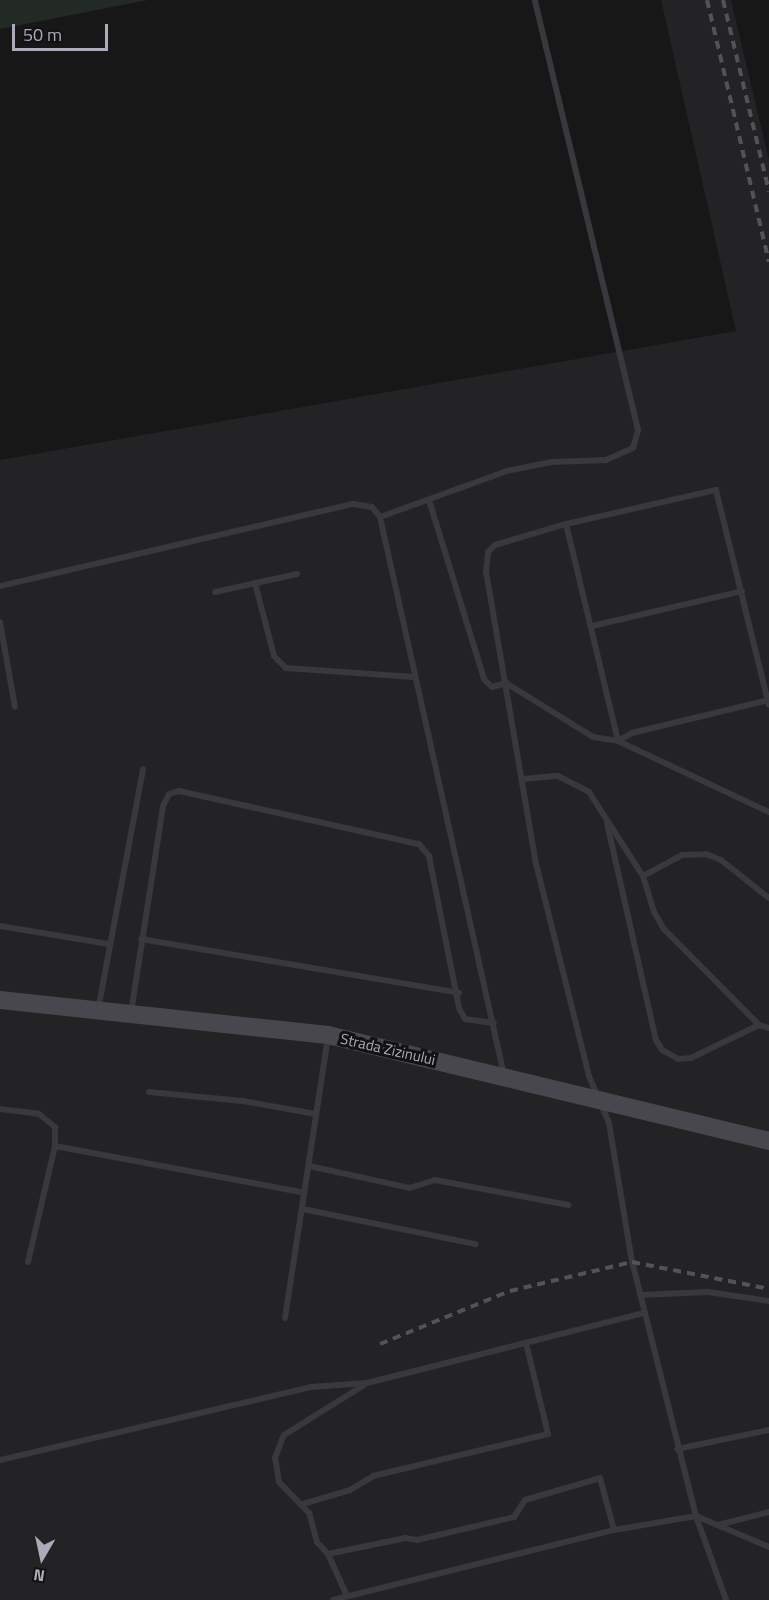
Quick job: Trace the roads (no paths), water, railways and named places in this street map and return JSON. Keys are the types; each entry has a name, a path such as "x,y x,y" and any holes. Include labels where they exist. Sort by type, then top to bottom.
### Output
{"main road":[{"name":"Strada Zizinului","path":"0,1000 328,1035 599,1098 649,1113 769,1141"}],"lane":[{"path":"380,517 507,471 552,462 606,460 633,448 638,430 535,0"},
{"path":"618,741 632,733 768,702 716,490 566,524 495,544 488,552 486,572 536,864 576,1031 609,1123 640,1295 677,1449 696,1516 726,1600"},
{"path":"429,500 483,679 492,687 506,682"},
{"path":"0,586 353,504 372,507 380,517 504,1076"},
{"path":"566,524 618,741"},
{"path":"215,592 297,574"},
{"path":"255,583 274,656 286,668 414,677"},
{"path":"592,626 742,591"},
{"path":"0,622 15,707"},
{"path":"506,682 593,737 618,741 769,812"},
{"path":"98,1010 142,769"},
{"path":"522,779 550,775 573,781 589,792 643,876 654,912 664,929 759,1025 769,1028"},
{"path":"131,1013 163,806 169,794 179,791 419,844 429,856 459,993 459,1008 465,1019 494,1023"},
{"path":"606,817 656,1040 662,1050 678,1059 691,1058 759,1025"},
{"path":"643,876 682,855 706,854 721,860 769,898"},
{"path":"0,927 109,944"},
{"path":"141,939 459,993"},
{"path":"285,1318 328,1035"},
{"path":"149,1092 243,1101 316,1114"},
{"path":"0,1109 43,1116 55,1127 55,1146 28,1262"},
{"path":"55,1146 305,1193"},
{"path":"309,1166 410,1188 435,1180 569,1205"},
{"path":"303,1209 475,1244"},
{"path":"640,1295 708,1292 769,1301"},
{"path":"0,1460 311,1387 367,1383 644,1313"},
{"path":"303,1504 350,1490 373,1476 548,1434 526,1343"},
{"path":"347,1596 328,1554 317,1542 303,1504 279,1482 275,1458 278,1444 317,1411 367,1383"},
{"path":"677,1449 769,1430"},
{"path":"328,1554 405,1538 417,1540 514,1517 525,1500 600,1478 614,1530"},
{"path":"717,1525 769,1512"},
{"path":"333,1600 614,1530 696,1516 769,1547"}],"railway":[{"path":"707,0 769,262"},
{"path":"723,0 769,192"},
{"path":"380,1344 510,1291 632,1262 769,1289"}]}
